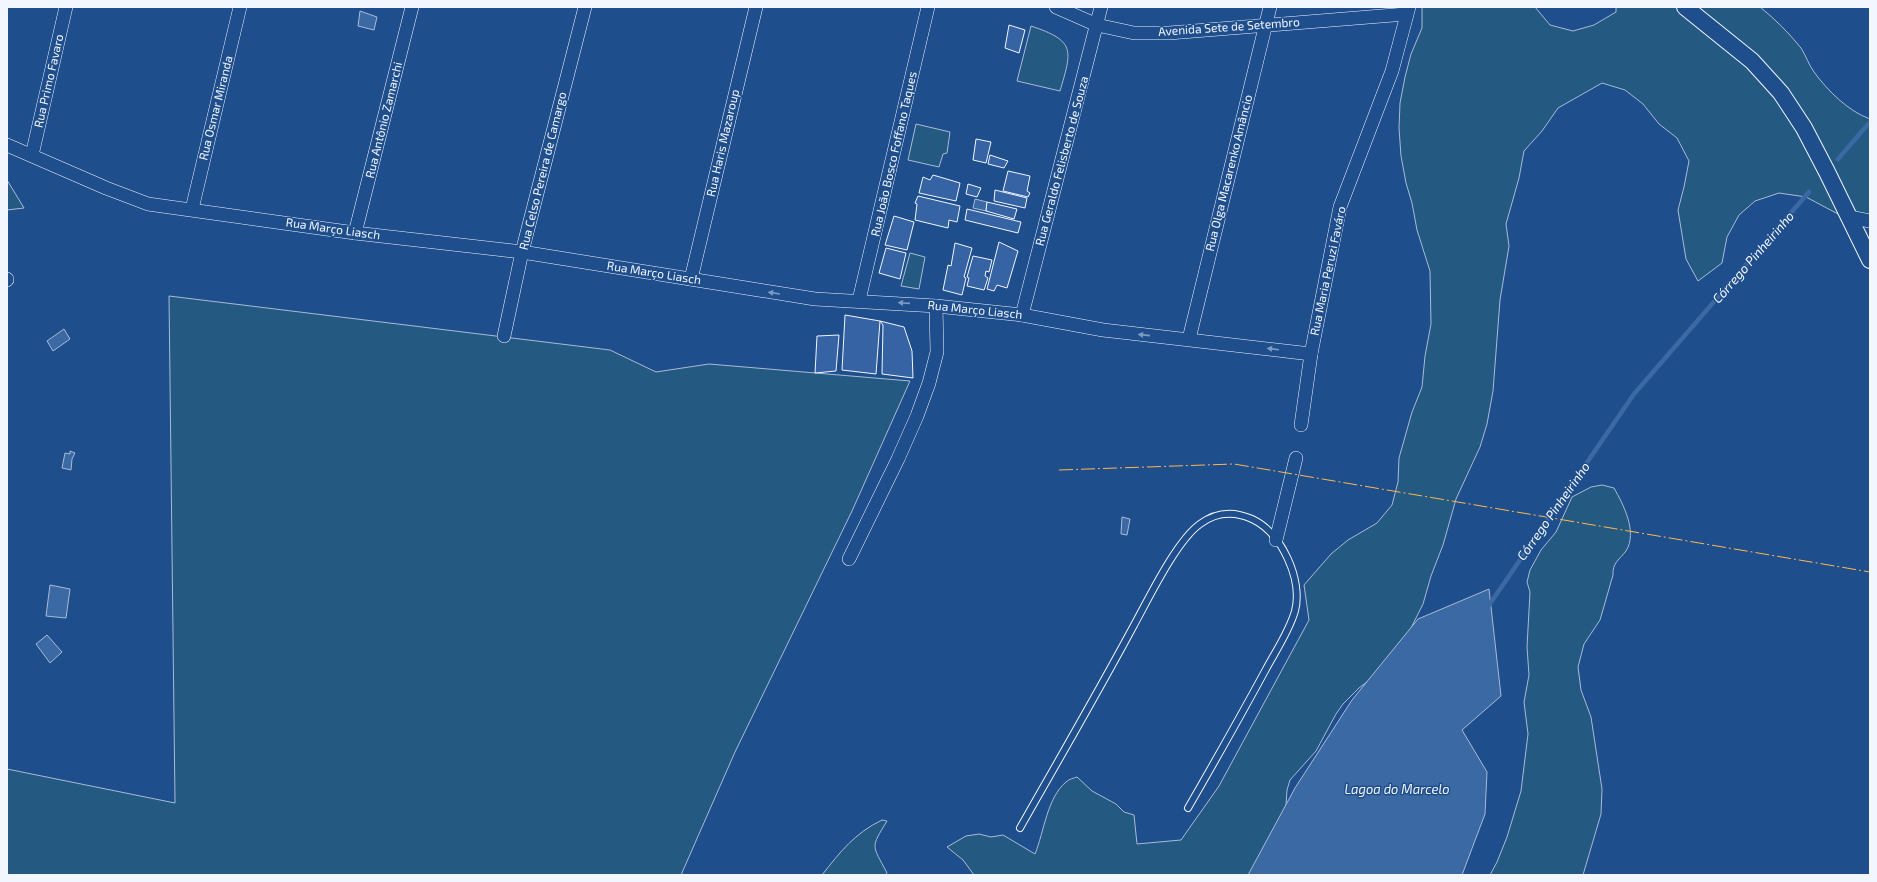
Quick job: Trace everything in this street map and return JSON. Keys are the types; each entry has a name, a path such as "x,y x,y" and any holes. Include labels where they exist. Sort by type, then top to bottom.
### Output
{"street":[{"name":"Rua Primo Favaro","path":"32,155 66,7"},
{"name":"Rua Osmar Miranda","path":"192,209 240,7"},
{"name":"Rua Antônio Zamarchi","path":"355,233 412,7"},
{"name":"Rua Celso Pereira de Camargo","path":"504,336 522,252 585,7"},
{"name":"Rua Haris Mazaroup","path":"691,279 756,7"},
{"name":"Rua João Bosco Foffano Taques","path":"859,300 928,7"},
{"name":"Avenida Sete de Setembro","path":"1056,7 1097,26 1134,33 1169,33 1265,26 1408,10"},
{"name":"Rua Geraldo Felisberto de Souza","path":"1022,315 1102,7"},
{"name":"Rua Olga Macarenko Amâncio","path":"1189,339 1270,7"},
{"path":"1685,7 1752,61 1781,93 1804,128 1870,260"},
{"name":"Rua Maria Peruzi Faváro","path":"1301,425 1312,354 1340,207 1392,71 1408,10"},
{"name":"Rua Março Liasch","path":"7,145 106,188 148,204 355,233 522,252 815,299 859,300 1022,315 1103,330 1146,336 1189,339 1312,354"},
{"path":"1849,217 1870,220"},
{"path":"849,559 898,459 929,383 937,352 936,306"},
{"path":"1276,540 1296,458"}],"lane":[{"path":"1020,828 1143,608 1187,536 1199,524 1215,515 1236,514 1253,519 1259,523 1276,540 1287,555 1294,574 1296,586 1295,610 1287,629 1232,731 1188,808"}],"shaded area":[{"path":"1422,7 1535,7 1550,25 1573,31 1594,25 1616,12 1616,7 1760,7 1796,42 1801,48 1814,72 1832,93 1846,106 1870,119 1870,224 1855,223 1806,197 1779,193 1755,201 1739,215 1727,237 1722,263 1698,281 1686,259 1678,210 1689,161 1677,138 1659,124 1643,104 1625,90 1602,83 1558,108 1542,131 1524,151 1519,178 1506,224 1509,246 1500,300 1493,391 1487,424 1480,447 1456,499 1443,545 1431,576 1423,604 1409,632 1376,675 1359,688 1343,704 1316,751 1290,780 1287,790 1286,805 1263,875 974,875 963,860 947,847 966,836 979,834 991,837 1003,835 1035,854 1054,797 1066,782 1077,777 1092,791 1116,804 1124,812 1134,815 1137,844 1181,840 1219,786 1309,620 1304,585 1331,554 1348,540 1377,523 1392,505 1398,482 1399,458 1412,412 1422,387 1425,356 1431,324 1430,271 1417,230 1412,203 1406,183 1401,156 1399,128 1400,103 1405,77 1411,54 1422,28"},
{"path":"1031,26 1046,31 1056,37 1063,42 1067,49 1067,66 1060,91 1017,81"},
{"path":"916,124 950,132 947,153 943,154 939,167 908,160"},
{"path":"7,180 24,208 7,210"},
{"path":"910,253 925,257 919,289 901,286"},
{"path":"169,296 610,350 656,372 709,364 910,381 852,511 735,752 681,875 7,875 7,769 175,803"},
{"path":"1602,485 1614,488 1628,518 1630,535 1626,551 1614,567 1600,620 1584,644 1578,667 1581,690 1591,717 1602,789 1601,814 1583,875 1490,875 1507,837 1521,791 1528,734 1524,702 1529,675 1527,647 1530,592 1527,582 1530,570 1541,550 1556,532 1572,497 1591,487"},
{"path":"882,820 887,821 878,837 875,847 878,857 887,873 885,875 822,875 856,837 872,825"}],"water":[{"path":"360,11 377,17 374,30 358,26"},
{"path":"975,199 987,202 986,211 973,208"},
{"path":"64,329 70,339 53,351 47,341"},
{"path":"70,451 75,453 72,459 71,470 62,468 65,453 70,454"},
{"path":"1122,517 1130,519 1127,535 1121,534"},
{"path":"50,585 70,589 66,618 46,616"},
{"name":"Lagoa do Marcelo","path":"1489,589 1501,696 1462,730 1487,772 1485,814 1462,875 1248,875 1295,788 1352,700 1418,619"},
{"path":"47,635 62,652 50,663 36,644"}],"building":[{"path":"1009,25 1025,30 1019,53 1005,48"},
{"path":"976,139 991,142 986,163 973,160"},
{"path":"990,155 1008,161 1004,168 988,164"},
{"path":"1008,171 1030,176 1027,191 1030,193 1028,197 1003,191"},
{"path":"933,175 960,183 956,201 919,193 923,177 930,180"},
{"path":"968,184 981,188 977,197 966,194"},
{"path":"995,190 1027,198 1025,208 994,201"},
{"path":"918,196 960,206 957,222 949,220 948,228 915,220 917,204 915,203"},
{"path":"987,202 1017,209 1014,219 986,211"},
{"path":"967,209 1021,222 1018,233 965,220"},
{"path":"894,216 914,222 907,250 885,245"},
{"path":"999,242 1018,251 1007,288 997,285 994,291 987,289"},
{"path":"955,243 972,248 964,277 966,278 962,295 943,290 948,265 951,266"},
{"path":"886,248 906,253 900,279 879,273"},
{"path":"973,256 992,260 989,272 986,271 985,276 988,278 984,290 967,286 969,278 967,277"},
{"path":"845,315 880,321 876,374 842,370"},
{"path":"880,321 904,327 912,351 913,378 882,374 883,325"},
{"path":"839,335 836,371 815,373 817,336"}],"waterway":[{"name":"Córrego Pinheirinho","path":"1838,159 1870,122"},
{"name":"Córrego Pinheirinho","path":"1487,608 1634,394 1809,192"}],"power":[{"path":"1059,470 1234,464 1870,572"}]}
